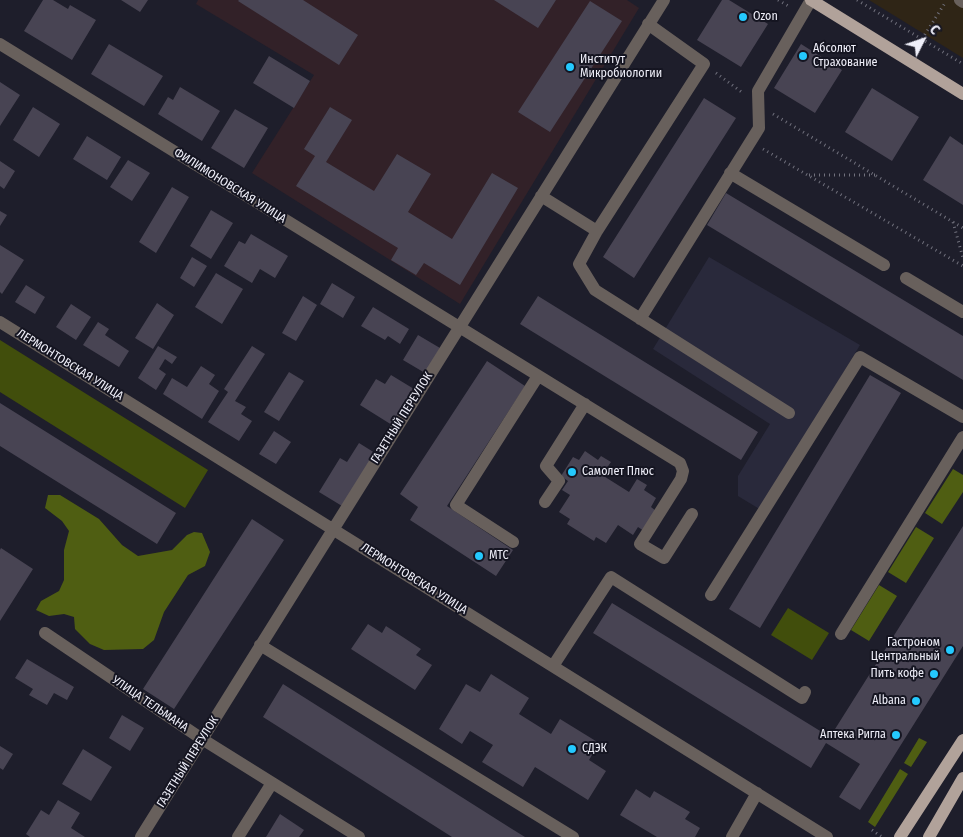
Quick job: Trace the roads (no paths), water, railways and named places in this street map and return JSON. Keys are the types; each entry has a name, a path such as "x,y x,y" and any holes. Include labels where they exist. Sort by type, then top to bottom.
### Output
{"main road":[{"path":"811,0 963,94"},
{"path":"900,837 963,740"},
{"path":"929,837 963,778"}],"street":[{"name":"ГАЗЕТНЫЙ ПЕРЕУЛОК","path":"141,837 664,0"},
{"path":"640,319 759,128 758,91 811,0"},
{"path":"648,24 704,64 597,231 579,264 595,290 789,413"},
{"name":"ФИЛИМОНОВСКАЯ УЛИЦА","path":"0,44 680,463 683,471 681,479 640,544 664,558 692,514"},
{"path":"730,173 884,265"},
{"path":"542,196 597,231"},
{"path":"906,278 963,312"},
{"name":"ЛЕРМОНТОВСКАЯ УЛИЦА","path":"0,322 827,837"},
{"path":"711,595 860,356 963,417"},
{"path":"513,542 456,505 538,376"},
{"path":"545,502 559,481 546,466 584,404"},
{"path":"842,634 963,437"},
{"path":"553,666 611,577 802,698 805,692"},
{"name":"УЛИЦА ТЕЛЬМАНА","path":"45,632 202,739 359,837"},
{"path":"260,645 573,837"},
{"path":"238,837 272,782"},
{"path":"732,837 758,793"}],"place":[{"name":"Ozon","path":"743,17"},
{"name":"Абсолют Страхование","path":"803,56"},
{"name":"Институт Микробиологии","path":"570,67"},
{"name":"Самолет Плюс","path":"572,472"},
{"name":"МТС","path":"479,556"},
{"name":"Гастроном Центральный","path":"950,650"},
{"name":"Пить кофе","path":"934,674"},
{"name":"Albana","path":"916,701"},
{"name":"Аптека Ригла","path":"896,735"},
{"name":"СДЭК","path":"572,749"}]}
